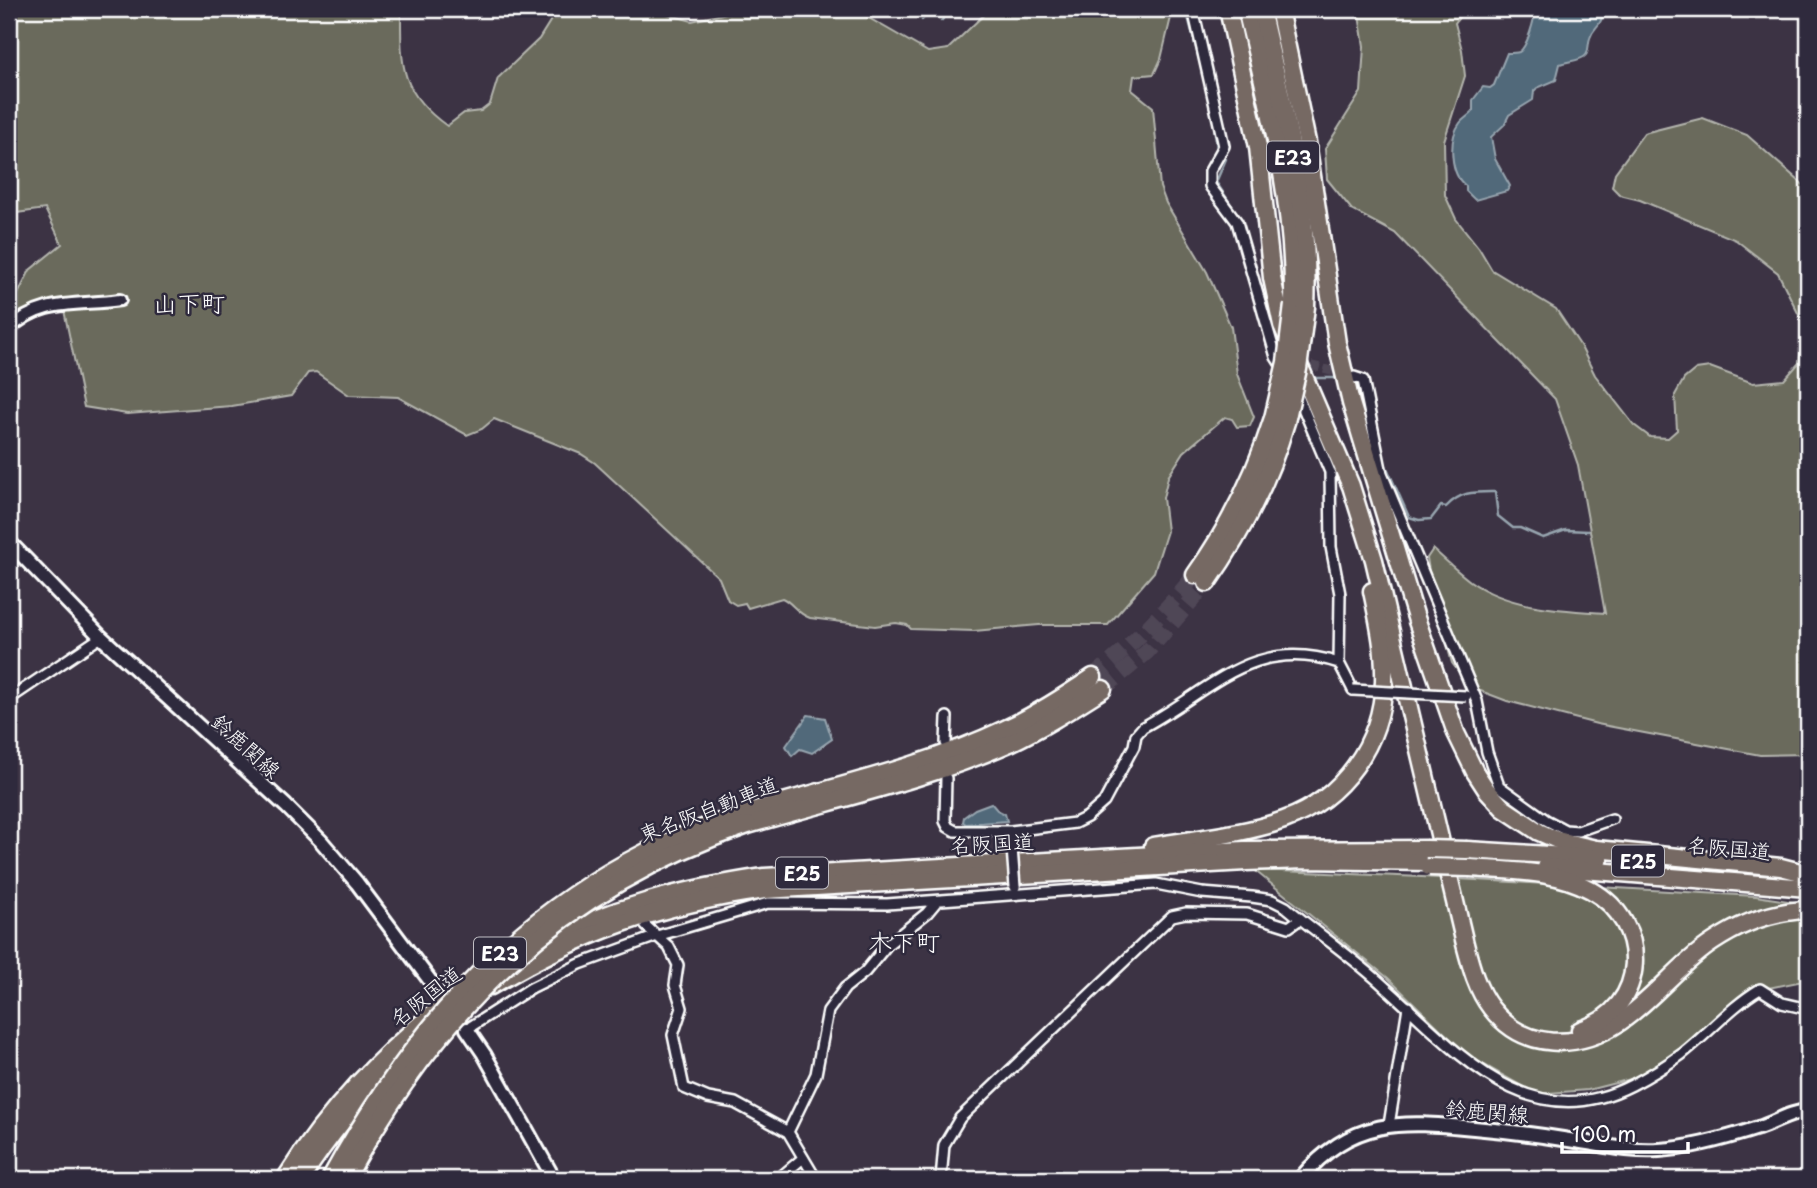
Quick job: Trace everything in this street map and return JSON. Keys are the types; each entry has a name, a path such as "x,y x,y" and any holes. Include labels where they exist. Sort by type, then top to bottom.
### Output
{"highway":[{"path":"1228,9 1258,147 1274,296 1282,324 1333,441 1374,560 1470,963 1479,988 1501,1019 1519,1032 1541,1041 1561,1043 1590,1037 1620,1022 1686,962 1722,936 1769,916 1808,910"},
{"name":"E23","path":"1246,9 1285,184 1300,306"},
{"name":"E23","path":"1201,579 1280,420 1286,362 1308,276 1303,211 1261,9"},
{"path":"1279,9 1307,142 1337,342 1354,426 1476,948 1486,977 1505,1008 1522,1022 1541,1030 1558,1032 1581,1030 1597,1023 1615,1007 1631,980 1634,949 1628,927 1609,903 1590,889 1559,878 1469,860"},
{"path":"1351,403 1398,561 1456,733 1475,772 1503,808 1539,832 1557,840 1586,847 1781,867 1808,875"},
{"path":"1064,860 1256,828 1284,820 1321,801 1353,771 1373,737 1381,711 1383,645 1363,545 1333,441"},
{"name":"東名阪自動車道","path":"330,1179 379,1097 422,1037 468,984 521,934 616,868 682,836 747,819 978,742 1098,683"},
{"name":"東名阪自動車道","path":"346,1179 384,1114 430,1047 510,961 569,914 621,880 747,819"},
{"name":"名阪国道","path":"285,1179 321,1125 346,1095 405,1036 481,977 524,952 582,924 684,891 764,877 1281,848 1428,859"},
{"name":"名阪国道","path":"300,1179 355,1104 404,1053 490,986 555,950 618,923 725,896 792,887 1305,860 1670,863 1808,875"},
{"name":"名阪国道","path":"1469,860 1808,888"}],"main road":[{"name":"鈴鹿関線","path":"9,542 102,637 321,841 357,883 440,994"},
{"path":"467,1029 484,1054 554,1179"},
{"name":"鈴鹿関線","path":"1300,1179 1336,1146 1366,1130 1389,1125 1425,1124 1538,1134 1632,1149 1659,1150 1746,1132 1798,1112 1808,1111"}],"street":[{"path":"1193,9 1223,146 1210,172 1210,186 1237,222 1279,358 1301,400 1330,472 1331,547 1340,594 1339,663 1353,691 1466,696"},
{"path":"9,330 20,319 39,309 120,300"},
{"path":"1354,377 1363,380 1382,474 1477,701 1487,752 1499,786 1546,820 1565,830 1578,831 1612,819"},
{"path":"9,699 102,637"},
{"path":"946,778 945,821 948,827 961,832 1011,833 1075,823 1095,812 1104,802 1134,746 1136,735 1143,727 1235,669 1258,659 1277,656 1320,657 1339,663"},
{"path":"946,743 947,717"},
{"path":"1011,833 1015,890"},
{"path":"467,1029 531,988 580,964 657,936 768,903 937,901 1015,890 1156,884 1202,893 1272,900 1286,907 1383,984 1474,1065 1518,1093 1555,1101 1577,1101 1611,1094 1631,1086 1682,1053 1728,1011 1760,989 1782,1003 1808,1009"},
{"path":"788,1132 816,1074 828,1011 845,988 865,972 887,945 927,913 937,901"},
{"path":"941,1179 944,1145 960,1118 1172,916 1186,913 1247,914 1289,927 1300,919"},
{"path":"646,926 669,947 678,965 675,985 682,1008 673,1035 684,1088 708,1098 735,1103 788,1132 816,1179"},
{"path":"1389,1125 1408,1007"},
{"path":"778,1179 803,1158"}],"green space":[{"path":"9,9 401,9 401,46 411,89 431,113 447,126 464,113 481,111 490,104 498,78 539,39 560,9 649,9 692,21 731,12 759,16 769,9 853,9 928,52 948,49 990,9 1173,9 1161,59 1154,74 1134,76 1132,90 1153,107 1160,187 1166,203 1207,272 1231,327 1237,374 1254,417 1250,426 1237,427 1232,419 1225,417 1184,452 1168,477 1163,498 1167,531 1154,572 1108,625 1039,625 974,631 911,629 907,625 896,623 875,626 810,618 782,598 748,608 745,603 736,605 728,600 719,578 595,463 581,454 494,419 482,429 467,435 398,397 349,395 316,372 308,373 291,396 232,406 127,414 84,407 64,310 46,312 9,328 9,312 30,270 62,244 45,209 9,214"},
{"path":"1358,9 1465,9 1455,23 1465,76 1444,141 1445,195 1456,219 1492,270 1556,309 1580,345 1595,375 1634,425 1650,437 1668,438 1677,430 1675,395 1684,379 1696,369 1710,367 1753,383 1784,380 1799,363 1804,325 1778,273 1736,240 1640,200 1620,195 1612,187 1615,173 1644,133 1703,118 1747,135 1808,189 1808,754 1760,755 1597,724 1507,701 1470,687 1452,663 1432,590 1427,558 1433,549 1470,581 1501,597 1535,606 1605,613 1578,465 1555,399 1395,233 1352,210 1327,179 1325,149 1361,92 1364,46"},
{"path":"1254,870 1756,896 1808,904 1808,980 1754,991 1692,1043 1635,1078 1588,1090 1536,1094 1467,1055 1388,978"}],"water":[{"path":"1535,9 1604,9 1589,40 1586,55 1581,59 1560,64 1556,80 1537,88 1533,100 1509,115 1504,125 1491,137 1495,159 1510,186 1507,191 1475,200 1466,191 1454,165 1452,147 1456,130 1473,111 1473,100 1483,87 1490,88 1494,85 1507,53 1518,52 1525,45"},
{"path":"808,715 825,718 832,739 812,753 800,749 792,756 786,746"},
{"path":"991,803 1005,814 1007,821 963,822 964,817 975,809"}],"waterway":[{"path":"922,20 932,9"},
{"path":"941,21 952,9"},
{"path":"1186,9 1209,98"},
{"path":"1213,118 1217,149"},
{"path":"1226,159 1216,182 1242,221 1243,229"},
{"path":"1272,329 1279,353"},
{"path":"1314,378 1336,378"},
{"path":"1354,381 1364,407"},
{"path":"1383,459 1409,517 1431,519 1441,506 1446,507 1463,495 1495,492 1498,516 1513,528 1520,528 1543,538 1566,530 1588,531"}],"tunnel":[{"path":"1298,362 1346,375"},
{"path":"1093,677 1147,629 1195,575"},
{"path":"1103,689 1147,652 1207,583"},
{"path":"589,873 629,910"}],"district":[{"name":"山下町","path":"189,302"},
{"name":"木下町","path":"904,941"}]}
